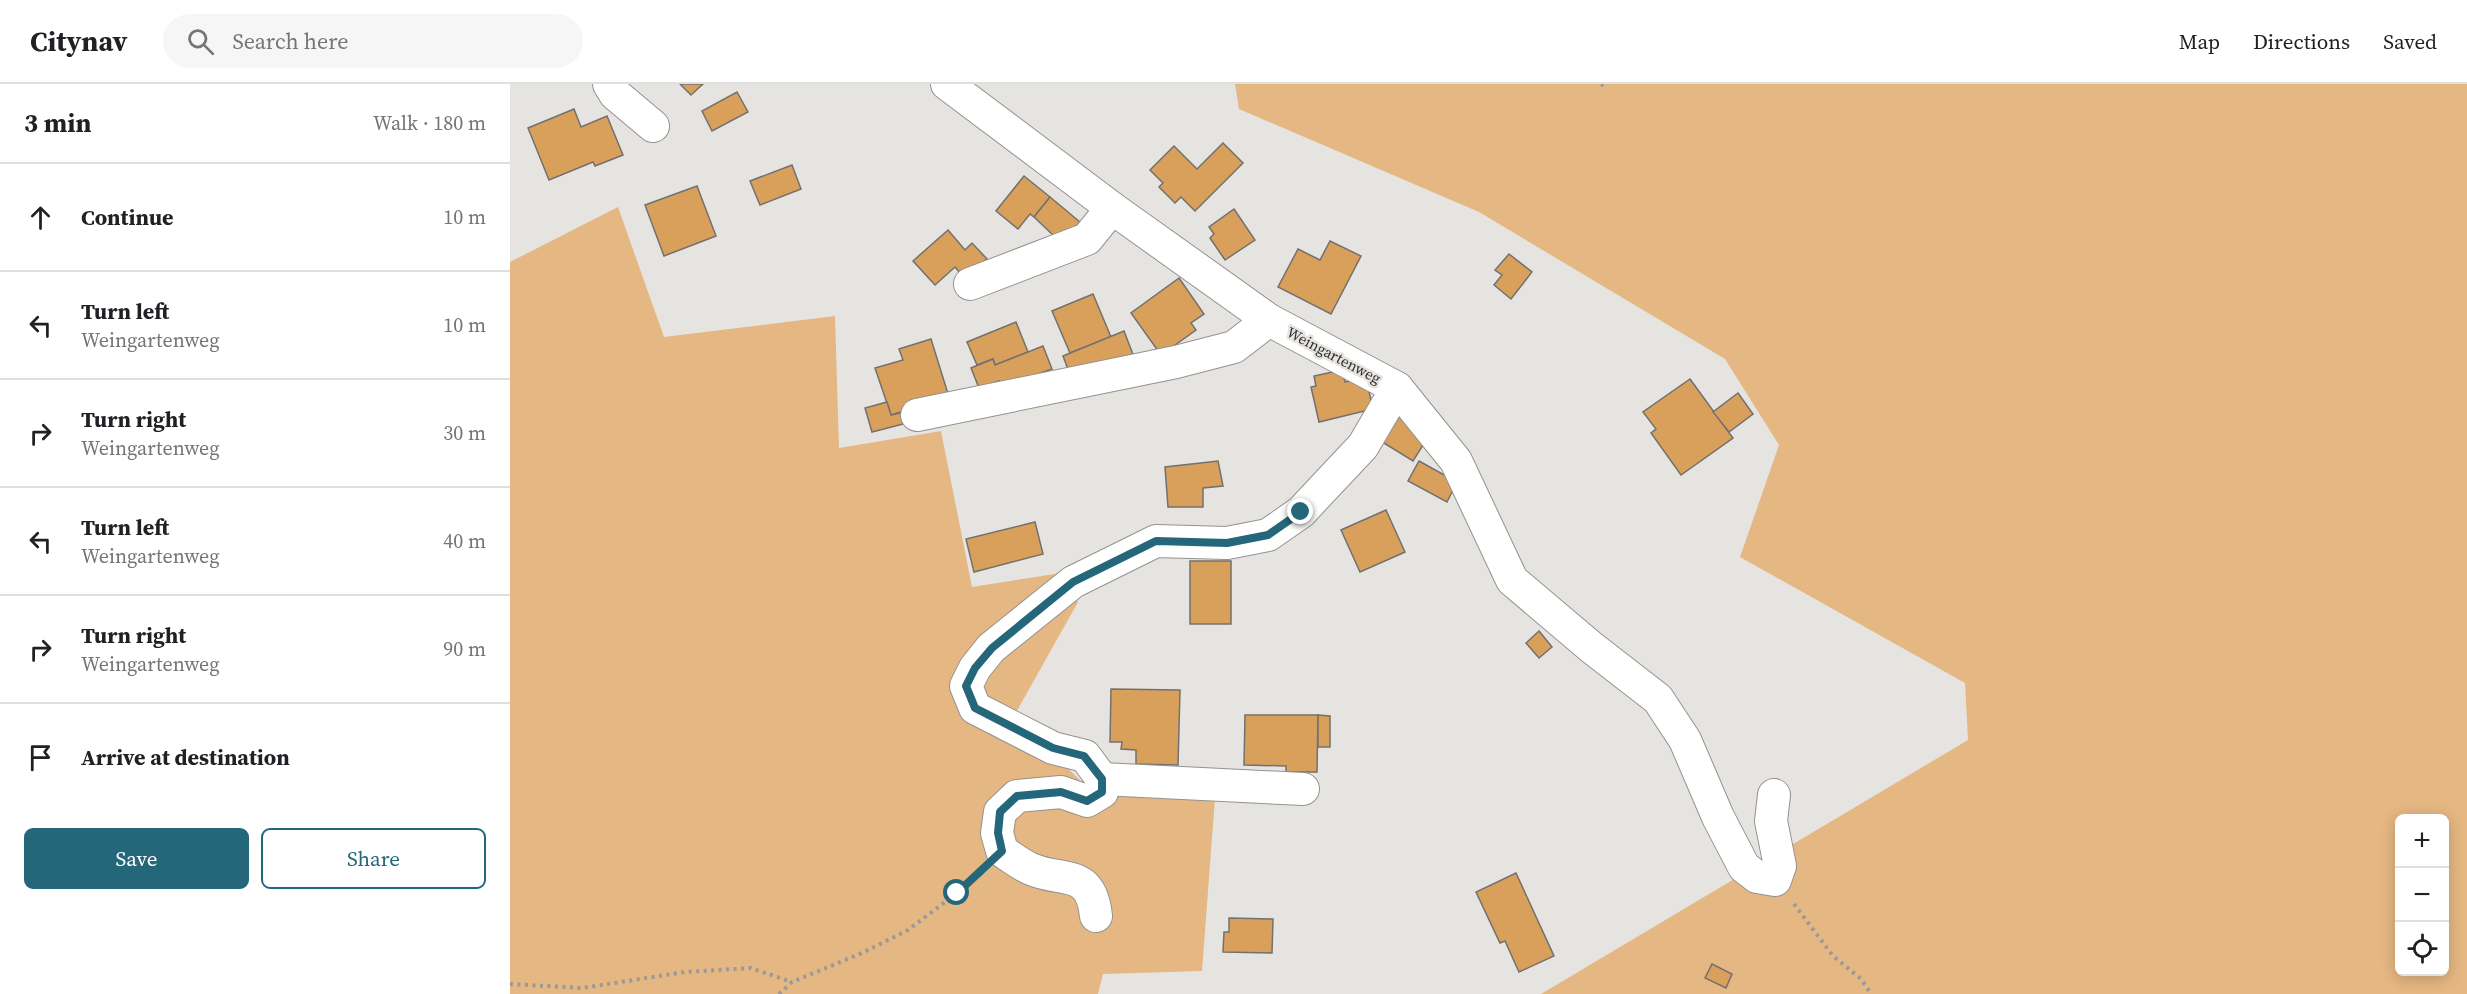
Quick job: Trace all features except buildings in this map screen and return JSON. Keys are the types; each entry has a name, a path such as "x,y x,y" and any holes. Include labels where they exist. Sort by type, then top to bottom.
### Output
{"street":[{"path":"609,84 615,94 653,126"},
{"name":"Weingartenweg","path":"947,84 1112,208 1269,320 1397,388 1363,446 1301,512 1268,535 1227,543 1156,541 1073,582 992,648 975,668 966,686 975,708 1053,748 1084,756 1102,779"},
{"path":"970,284 1087,239 1112,208"},
{"path":"917,415 1176,362 1234,347 1269,320"},
{"path":"1397,388 1456,460 1512,580 1591,647 1658,699 1685,740 1718,817 1744,867 1757,877 1775,880 1780,866 1771,821 1774,795"},
{"path":"1096,916 1094,898 1084,886 1065,876 1031,869 1002,851 998,833 1000,812 1017,796 1061,792 1087,801 1102,792 1102,779 1303,789"}],"path":[{"path":"1601,84 1607,87"},
{"path":"779,994 792,982 862,953 908,930 957,893 1002,851"},
{"path":"1804,917 1833,956 1861,979 1871,994"},
{"path":"510,984 582,988 685,972 751,968 792,982"}],"shaded area":[{"path":"1235,84 2467,84 2467,994 1541,994 1968,740 1965,683 1740,557 1779,445 1725,359 1479,212 1239,109"},
{"path":"618,207 664,337 835,316 839,448 941,431 972,587 1061,573 1078,602 1014,716 1086,786 1215,798 1202,971 1103,974 1098,994 510,994 510,262"}],"route":[{"path":"957,893 1002,851 998,833 1000,812 1017,796 1061,792 1087,801 1102,792 1102,779 1084,756 1053,748 975,708 966,686 975,668 992,648 1073,582 1156,541 1227,543 1268,535 1301,512"}]}
